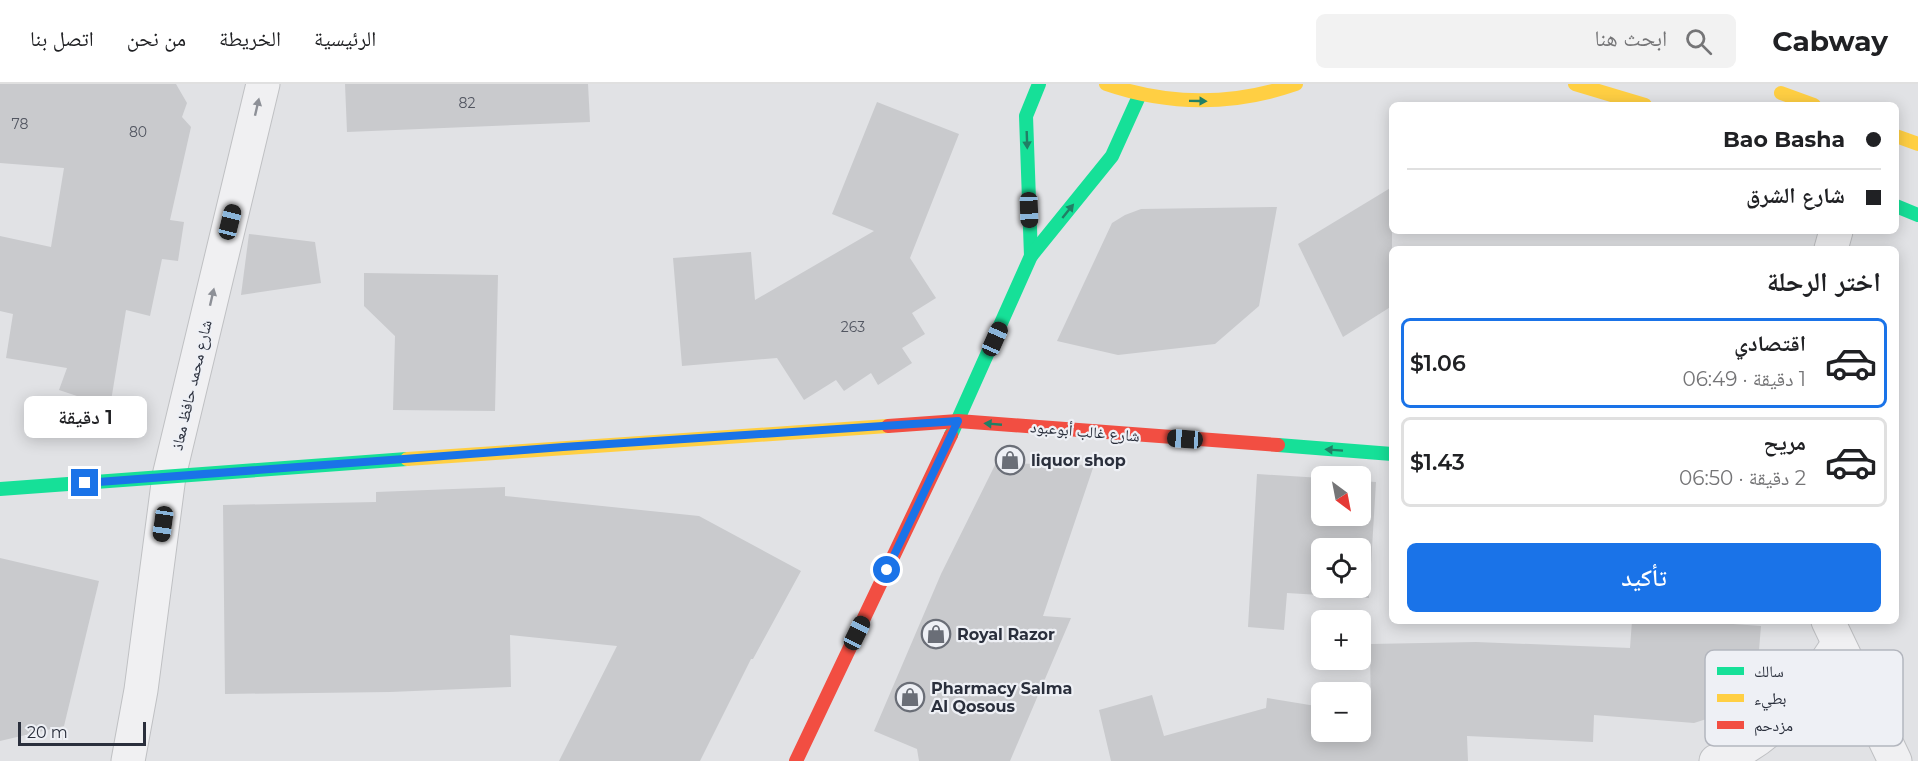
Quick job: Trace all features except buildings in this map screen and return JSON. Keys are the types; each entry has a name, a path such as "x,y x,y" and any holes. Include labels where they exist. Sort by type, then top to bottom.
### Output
{"street":[{"name":"شارع محمد حافظ معاذ","path":"128,761 141,690 169,476 263,84"},
{"path":"1031,256 1026,116 1039,84"},
{"path":"1106,84 1169,100 1199,102 1258,96 1296,84"},
{"path":"1575,84 1637,102"},
{"path":"1608,84 1626,98"},
{"path":"1781,93 1806,102"},
{"path":"796,761 958,421 1031,256 1112,156 1140,94"},
{"path":"1899,137 1918,144"},
{"path":"1899,207 1918,215"},
{"name":"شارع غالب أبوعبود","path":"0,489 563,447 958,421 1389,454"},
{"path":"1825,650 1833,632"},
{"path":"1833,632 1842,650"},
{"path":"1716,761 1744,746"},
{"path":"1888,746 1895,761"}],"traffic: fast":[{"path":"1031,256 1026,116 1039,84"},
{"path":"951,435 1031,256 1112,156 1140,94"},
{"path":"1899,207 1918,215"},
{"path":"1278,445 1389,454"},
{"path":"0,489 407,459"}],"traffic: slow":[{"path":"1106,84 1154,96 1201,100 1248,96 1296,84"},
{"path":"1575,84 1635,102"},
{"path":"1781,93 1806,102"},
{"path":"1899,137 1918,144"},
{"path":"407,459 888,426"}],"traffic: jam":[{"path":"888,426 958,421 1278,445"},
{"path":"796,761 951,435"}],"place":[{"name":"liquor shop","path":"1010,460"},
{"name":"Royal Razor","path":"936,634"},
{"name":"Pharmacy Salma Al Qosous","path":"910,697"}],"route":[{"path":"85,483 563,447 958,421 887,570"}]}
